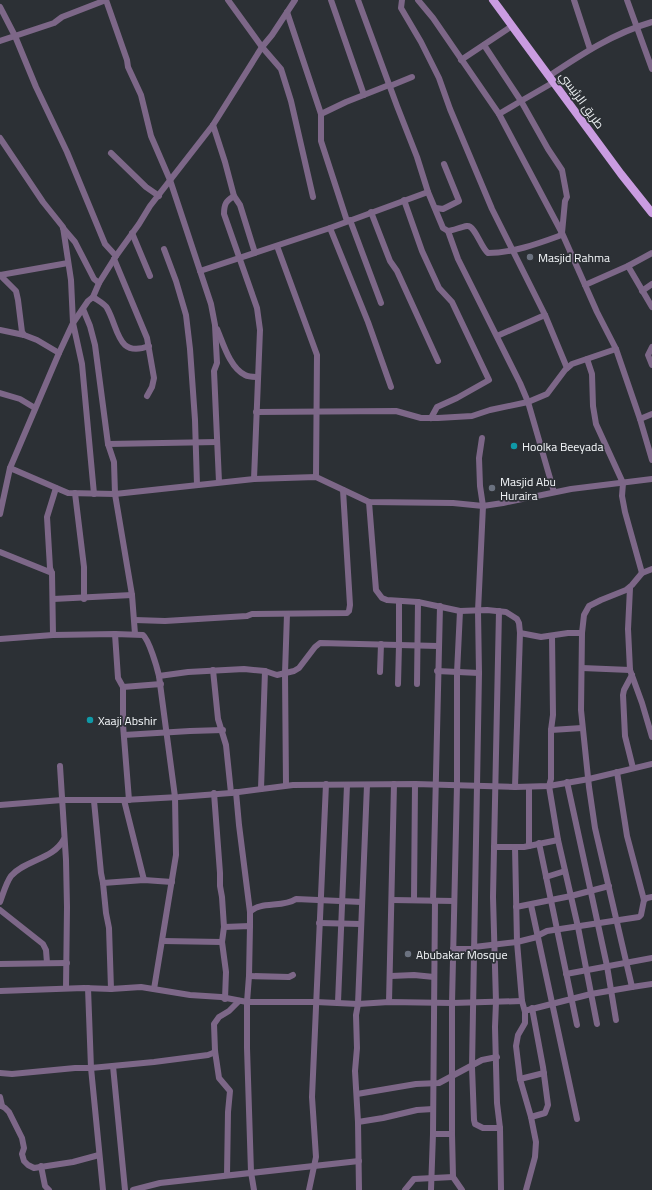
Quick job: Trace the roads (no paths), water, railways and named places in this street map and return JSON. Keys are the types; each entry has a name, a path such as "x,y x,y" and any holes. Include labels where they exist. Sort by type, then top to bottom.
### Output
{"main road":[{"name":"طريق الرئيسي","path":"493,0 652,213"}],"street":[{"path":"0,41 54,23 62,17 106,0 127,60 128,67 141,95 151,136 170,180 211,304 215,326 217,363 214,371 219,482"},
{"path":"228,0 262,47 281,69 291,101 313,197"},
{"path":"0,514 10,468 73,323 93,297 99,283 150,206 213,125 262,47 295,0"},
{"path":"331,0 364,95"},
{"path":"358,0 417,157 428,192 436,208 443,228 448,231 458,258 528,402 554,492"},
{"path":"402,0 401,8 421,42 439,78 453,116 492,209 545,315 567,368"},
{"path":"418,0 433,18 499,114 562,233 616,349 640,418 652,460"},
{"path":"574,0 590,48"},
{"path":"627,0 652,70"},
{"path":"0,7 15,36 105,244 115,258 147,338 154,378 152,387 147,396"},
{"path":"287,12 321,114 321,141 348,221 381,303"},
{"path":"499,114 521,101 552,79 590,48 636,26 652,22"},
{"path":"461,60 512,26"},
{"path":"448,231 466,226 470,227 474,230 483,250 488,253 534,244 559,236 562,233 565,201 567,197 562,170 548,149 521,101 484,45"},
{"path":"321,114 364,95 412,77"},
{"path":"213,125 234,196 240,205 255,253"},
{"path":"0,138 43,202 75,242 94,279 99,283"},
{"path":"111,153 146,187 159,196"},
{"path":"436,208 443,209 459,201 444,164"},
{"path":"200,271 330,228 428,192"},
{"path":"234,196 225,203 224,214 257,308 260,330 254,479"},
{"path":"404,200 422,251 439,288 452,302 489,380 457,398 437,407 431,418"},
{"path":"371,212 390,261 397,271 438,361"},
{"path":"63,227 71,280 73,323 82,364 94,494"},
{"path":"330,228 368,322 391,387"},
{"path":"132,233 150,276"},
{"path":"277,246 317,355 316,477"},
{"path":"164,249 176,281 186,315 195,420 197,485"},
{"path":"585,284 628,266 652,253"},
{"path":"0,275 68,263"},
{"path":"628,266 652,306"},
{"path":"0,275 16,291 21,328 24,335"},
{"path":"642,291 652,284"},
{"path":"93,297 107,307 123,343 131,349 139,350 149,346"},
{"path":"83,309 90,326 95,345 108,444 114,462 115,494 132,595 136,634"},
{"path":"497,336 545,315"},
{"path":"215,326 228,355 240,372 247,376 258,377"},
{"path":"0,330 24,335 37,340 59,353"},
{"path":"652,347 648,355 652,365"},
{"path":"256,412 396,411 421,418 472,416 528,402 547,394 567,368 572,364 616,349"},
{"path":"587,359 593,384 593,406 596,424 617,468 622,483 622,496 625,512 642,573"},
{"path":"0,393 20,399 35,408"},
{"path":"640,418 652,414"},
{"path":"482,438 479,458 480,486 483,506 478,611 479,672 472,1067 475,1124 483,1128 500,1128"},
{"path":"108,444 218,442"},
{"path":"10,468 68,493 115,494 254,479 316,477 369,502 453,503 483,506 554,492 652,479"},
{"path":"53,635 52,573 50,568 47,517 56,488"},
{"path":"135,620 165,621 247,616 252,614 345,613 350,611 343,490"},
{"path":"75,493 84,567 84,599"},
{"path":"369,502 376,590 382,598 387,600 418,602 460,611 506,612 517,619 520,633 515,786"},
{"path":"0,552 52,573"},
{"path":"632,987 595,828 582,728 582,633 584,615 589,606 630,588 642,573 652,569"},
{"path":"630,588 628,629 631,673 652,736"},
{"path":"52,599 84,599 132,595"},
{"path":"398,684 400,645 399,601"},
{"path":"417,684 418,602"},
{"path":"431,1190 433,1134 432,1083 437,671 440,606"},
{"path":"460,611 457,672 457,785 452,1003 452,1134 453,1177 462,1190"},
{"path":"499,611 494,847 494,945 497,1103 500,1128 501,1190"},
{"path":"286,786 284,673 287,614"},
{"path":"520,633 541,637 568,633 582,633"},
{"path":"115,634 118,678 123,687 126,800 144,880"},
{"path":"0,639 53,635 115,634 136,634 143,635 145,637 160,676 175,797 176,856 154,989"},
{"path":"552,636 553,715 551,730 550,786 558,840 578,927 597,1024"},
{"path":"160,676 213,670 244,669 264,671 275,675 294,671 299,668 315,647 320,644 438,646"},
{"path":"380,672 381,644"},
{"path":"582,668 631,673"},
{"path":"213,670 218,719 223,730 234,792 250,912 247,1048 251,1172 254,1190"},
{"path":"261,790 264,671"},
{"path":"437,671 479,672"},
{"path":"631,673 623,695 625,736 633,768"},
{"path":"123,687 161,684"},
{"path":"551,730 582,728"},
{"path":"124,735 223,730"},
{"path":"0,804 62,800 94,801 175,797 261,790 286,786 326,784 550,786 589,779 652,764"},
{"path":"60,766 66,860 66,988"},
{"path":"453,949 517,942 537,937 547,931 616,921 639,917 641,915 644,900 627,836 617,772"},
{"path":"567,782 612,990 616,1020"},
{"path":"309,1190 316,1156 312,1097 326,784"},
{"path":"359,1190 355,1066 357,1048 356,1015 358,1004 367,784"},
{"path":"389,1002 391,976 394,784"},
{"path":"414,900 415,784"},
{"path":"338,1002 347,785"},
{"path":"529,787 529,846"},
{"path":"214,793 224,926 222,942 226,972 224,999"},
{"path":"94,801 101,874 104,883 106,913 109,928 111,989"},
{"path":"0,902 12,875 26,865 52,853 60,846 64,838"},
{"path":"494,847 529,846 558,840"},
{"path":"539,843 576,1025"},
{"path":"515,847 517,942 522,1001 525,1012 525,1022 517,1041 520,1079 531,1117 536,1142 535,1157 526,1190"},
{"path":"546,877 565,871"},
{"path":"104,883 144,880 172,882"},
{"path":"516,907 551,901 609,886"},
{"path":"644,900 652,897"},
{"path":"250,912 256,907 288,903 296,899 362,902"},
{"path":"392,900 454,901"},
{"path":"531,905 577,1119"},
{"path":"0,910 43,944 46,950 47,963"},
{"path":"319,923 361,924"},
{"path":"224,926 250,926"},
{"path":"163,941 222,942"},
{"path":"566,974 652,958"},
{"path":"0,964 67,963"},
{"path":"249,976 289,978 293,975"},
{"path":"391,976 434,978"},
{"path":"525,1012 532,1008 571,1000 591,994 652,984"},
{"path":"0,991 142,987 190,995 221,997 224,999 247,1002 338,1002 358,1004 389,1002 452,1003 522,1001"},
{"path":"88,988 91,1068 103,1190"},
{"path":"227,1175 228,1112 230,1091 219,1078 215,1051 214,1024 219,1016 229,1011 239,1001"},
{"path":"531,1117 545,1113 548,1108 544,1073 532,1008"},
{"path":"0,1073 12,1074 113,1066 208,1055 215,1051"},
{"path":"357,1094 443,1081 453,1074 472,1067 482,1060 497,1057"},
{"path":"113,1066 125,1190"},
{"path":"520,1079 544,1073"},
{"path":"0,1097 1,1106 9,1112 22,1138 24,1148 22,1154 24,1161 28,1165 34,1168 73,1162 100,1155"},
{"path":"358,1122 417,1110 433,1109"},
{"path":"433,1134 452,1134"},
{"path":"133,1190 160,1183 358,1161"},
{"path":"41,1166 45,1186 49,1190"},
{"path":"406,1190 414,1179 453,1177"}],"place":[{"name":"Masjid Rahma","path":"530,257"},
{"name":"Hoolka Beeyada","path":"514,446"},
{"name":"Masjid Abu Huraira","path":"492,488"},
{"name":"Xaaji Abshir","path":"90,720"},
{"name":"Abubakar Mosque","path":"408,954"}]}
